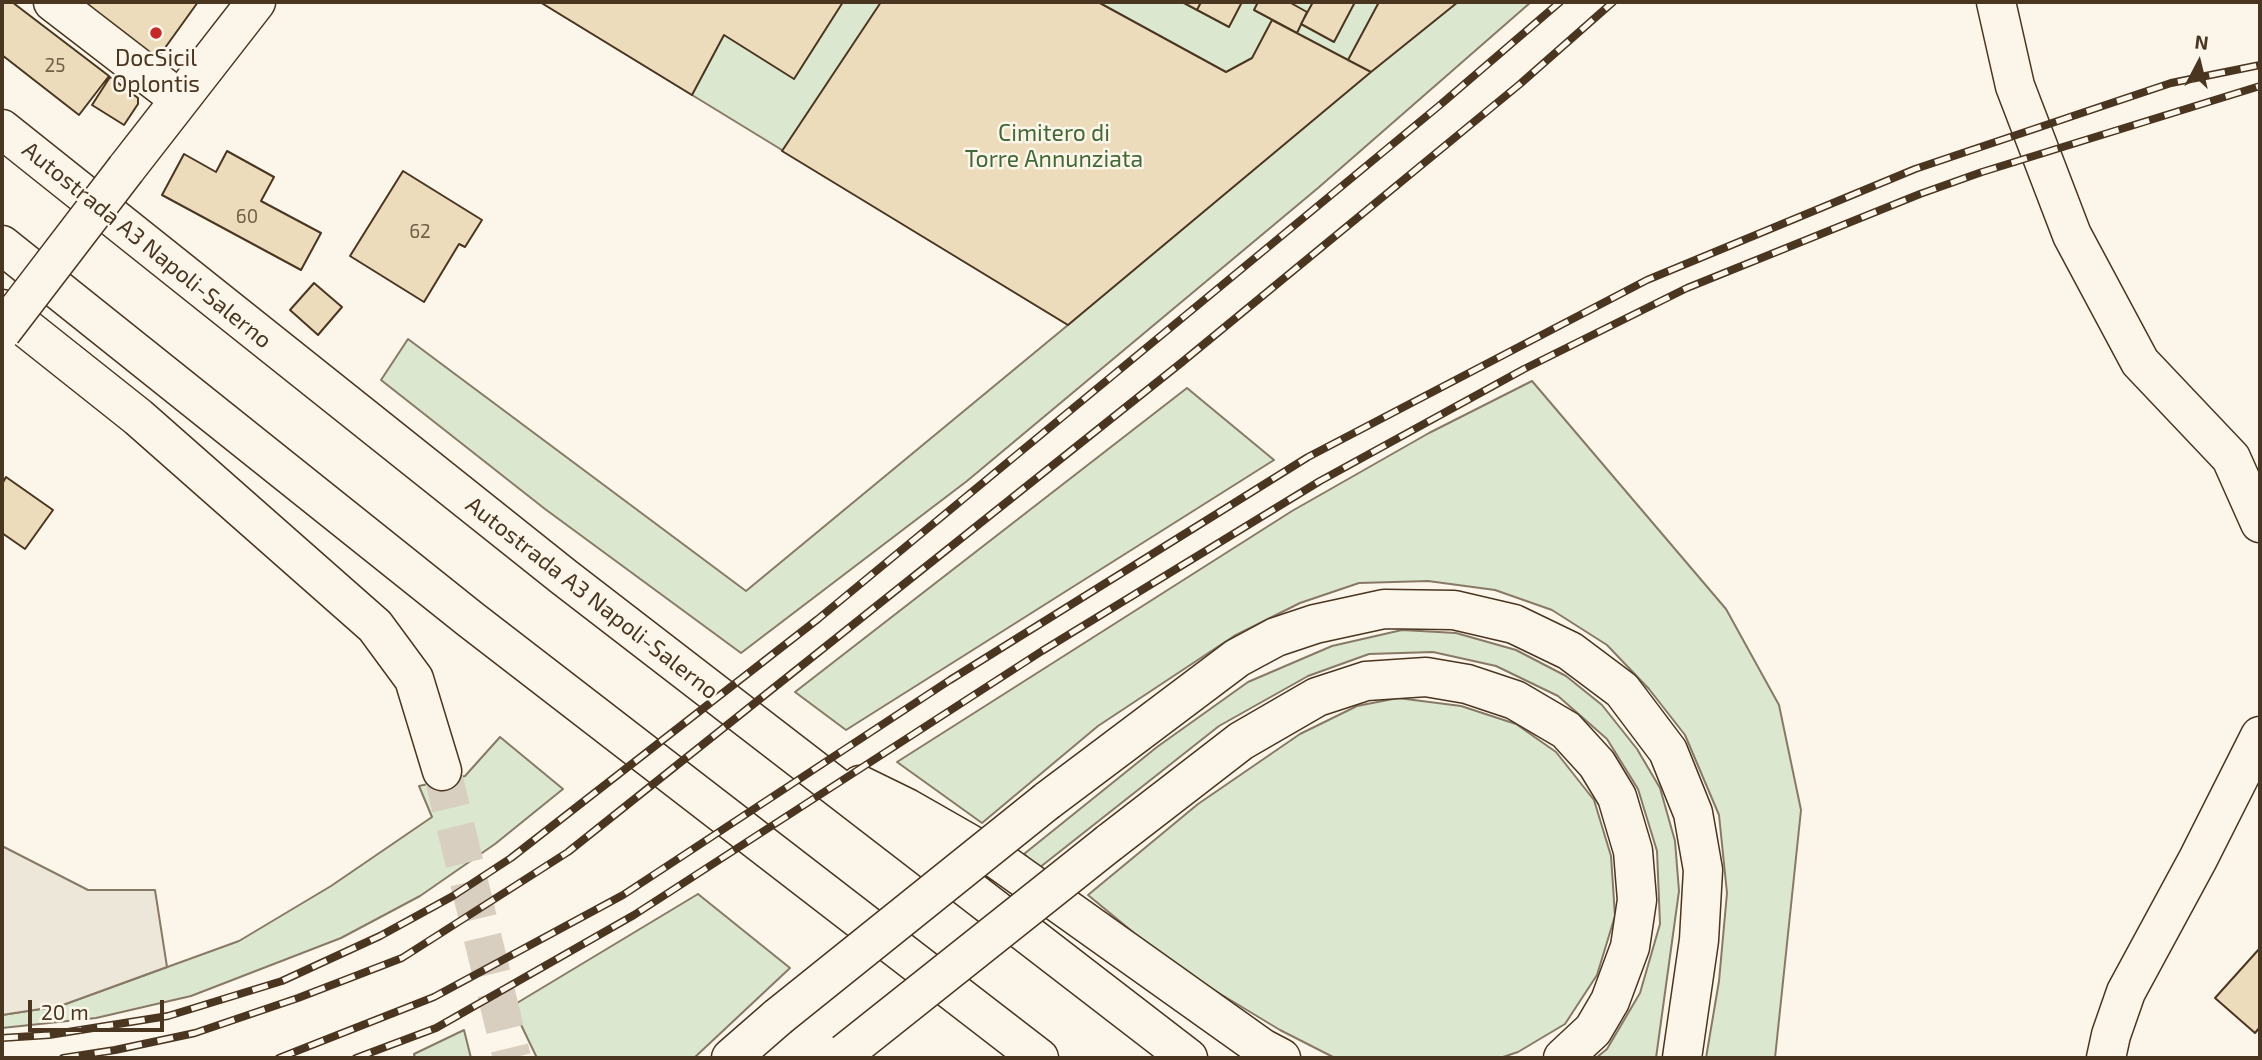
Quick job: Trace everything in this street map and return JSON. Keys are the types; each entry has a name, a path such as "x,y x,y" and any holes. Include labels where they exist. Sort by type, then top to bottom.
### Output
{"main road":[{"path":"53,2 180,99"},
{"path":"2,331 256,2"},
{"path":"1996,2 2015,86 2071,235 2140,362 2246,466 2260,523"},
{"name":"Autostrada A3 Napoli-Salerno","path":"2,129 564,577 1188,1058"},
{"path":"2,245 470,620 1039,1058"},
{"path":"2,309 138,417 375,626 414,679 442,771"},
{"path":"731,1058 1046,801 1237,658 1276,637 1315,624 1384,609 1454,610 1514,624 1570,651 1622,690 1668,751 1693,813 1703,870 1699,940 1682,1058"},
{"path":"842,1056 1241,741 1317,697 1366,681 1426,677 1467,684 1515,700 1566,730 1597,764 1617,797 1633,851 1637,900 1630,947 1605,1011 1593,1030 1563,1058"},
{"path":"2106,1058 2110,1035 2126,992 2198,859 2260,736"},
{"path":"785,749 907,808 998,860 1262,1048 1280,1058"}],"green space":[{"name":"Cimitero di Torre Annunziata","path":"540,2 1531,2 1318,188 967,481 741,653 545,509 381,380 408,339 746,591 1068,325"},
{"path":"1532,381 1726,609 1779,705 1801,810 1775,1058 1706,1058 1719,981 1727,893 1719,815 1685,735 1649,689 1607,645 1552,610 1495,590 1428,581 1359,583 1300,603 1234,636 1098,726 982,823 897,762 1292,511 1429,433"},
{"path":"1187,388 1274,460 846,730 795,692"},
{"path":"1402,630 1456,633 1516,650 1566,676 1602,705 1637,749 1660,788 1675,841 1679,891 1656,1058 1596,1058 1607,1049 1640,993 1660,924 1657,851 1638,789 1607,739 1558,696 1496,666 1433,652 1369,654 1308,676 1219,726 1039,868 1024,854 1157,747 1248,682 1332,646"},
{"path":"1398,698 1461,706 1516,724 1556,752 1594,800 1611,856 1615,916 1597,975 1565,1024 1518,1052 1500,1058 1335,1058 1280,1030 1174,966 1088,895 1198,804 1300,734 1357,706"},
{"path":"500,737 563,789 495,844 420,896 341,938 191,996 96,1018 2,1028 2,1015 60,1006 239,941 331,886 432,817 419,786 465,776"},
{"path":"698,894 790,968 694,1058 537,1058 512,1006"},
{"path":"464,1030 471,1058 415,1058 414,1054"}],"shaded area":[{"path":"2,846 88,890 155,890 167,967 60,1006 2,1015"}],"building":[{"path":"2,2 12,2 109,76 79,115 2,55"},
{"path":"80,2 198,2 157,59"},
{"path":"540,2 843,2 794,79 724,35 692,95"},
{"name":"Cimitero di Torre Annunziata","path":"881,2 1098,2 1226,72 1252,58 1272,20 1371,72 1068,325 782,151"},
{"path":"1182,2 1201,2 1197,10"},
{"path":"1201,2 1242,2 1229,27 1197,10"},
{"path":"1258,2 1289,2 1307,12 1297,33 1254,10"},
{"path":"1313,2 1355,2 1334,42 1301,24"},
{"path":"1379,2 1458,2 1371,72 1348,60"},
{"path":"110,77 138,98 138,104 124,125 92,105"},
{"path":"227,151 274,177 261,201 321,233 301,270 162,195 184,154 216,172"},
{"path":"403,171 482,220 465,247 459,244 424,302 350,256"},
{"path":"314,283 342,307 318,335 290,310"},
{"path":"6,477 53,510 25,549 2,533 2,484"},
{"path":"2260,948 2260,1027 2255,1033 2215,998"}],"tunnel":[{"path":"442,771 512,1058"}],"railway":[{"path":"2,1038 49,1035 168,1016 282,981 380,936 453,896 511,858 818,619 1440,105 1560,2"},
{"path":"63,1058 195,1033 298,998 402,958 568,852 1181,363 1520,84 1613,2"},
{"path":"279,1058 434,997 623,895 950,680 1308,457 1647,280 1915,169 2171,83 2260,65"},
{"path":"356,1058 436,1028 634,915 1042,651 1320,481 1524,369 1687,288 1920,194 1982,172 2260,86"}],"place":[{"name":"DocSicil Oplontis","path":"156,33"}]}
